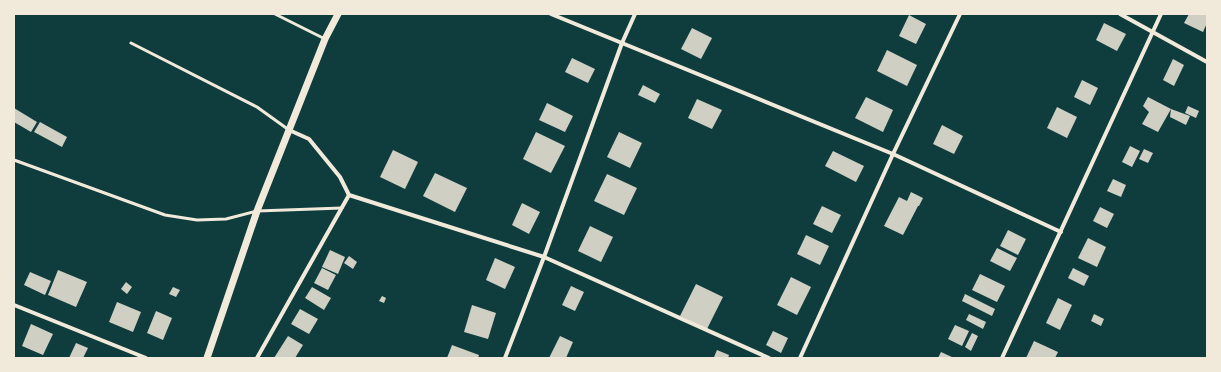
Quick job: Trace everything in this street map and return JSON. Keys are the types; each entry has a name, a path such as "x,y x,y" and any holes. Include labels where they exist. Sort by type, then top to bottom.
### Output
{"street":[{"path":"207,358 258,211 325,40 338,14"},
{"path":"551,14 893,154 1061,232"},
{"path":"505,358 544,257 622,43 635,14"},
{"path":"800,358 893,154 960,14"},
{"path":"1120,14 1207,62"},
{"path":"1002,358 1161,14"},
{"path":"289,130 308,139 340,177 349,195 544,257 768,358"},
{"path":"256,358 349,195"},
{"path":"14,305 146,358"}],"lane":[{"path":"275,14 325,40"},
{"path":"131,43 257,107 289,130"},
{"path":"14,160 165,215 197,220 226,218 258,211 342,208"}],"building":[{"path":"1189,14 1207,14 1207,23 1203,32 1184,23"},
{"path":"909,15 926,24 916,44 899,36"},
{"path":"1104,23 1126,34 1117,51 1096,40"},
{"path":"692,28 712,38 701,59 681,49"},
{"path":"887,50 917,65 907,86 877,71"},
{"path":"572,58 595,69 588,83 565,72"},
{"path":"1173,59 1184,65 1174,86 1163,80"},
{"path":"1082,80 1098,88 1090,105 1074,97"},
{"path":"643,85 660,94 655,103 638,95"},
{"path":"866,97 893,110 883,132 855,118"},
{"path":"1148,97 1171,109 1158,132 1142,124 1149,112 1143,106"},
{"path":"697,99 722,110 712,129 688,118"},
{"path":"547,103 573,116 565,132 539,120"},
{"path":"1188,106 1199,111 1196,118 1185,113"},
{"path":"1057,107 1077,117 1067,138 1047,128"},
{"path":"14,108 37,122 31,132 14,122"},
{"path":"1171,109 1190,116 1186,125 1170,117"},
{"path":"40,122 67,137 62,147 34,132"},
{"path":"942,125 963,136 954,154 933,144"},
{"path":"536,132 565,146 551,173 523,159"},
{"path":"619,132 642,143 630,168 607,157"},
{"path":"1130,146 1140,151 1132,167 1122,162"},
{"path":"1144,149 1153,153 1148,163 1139,159"},
{"path":"393,150 418,162 405,189 380,177"},
{"path":"833,151 864,166 856,182 825,166"},
{"path":"435,173 467,188 455,212 423,196"},
{"path":"607,174 637,188 624,215 594,201"},
{"path":"1113,179 1126,185 1121,197 1107,191"},
{"path":"911,192 923,198 903,235 884,226 899,197 907,201"},
{"path":"522,203 540,212 529,234 512,225"},
{"path":"822,206 841,215 832,233 813,224"},
{"path":"1100,207 1114,214 1107,228 1093,221"},
{"path":"590,226 613,237 601,262 578,251"},
{"path":"1008,230 1026,239 1018,255 1000,246"},
{"path":"806,235 829,246 820,265 797,254"},
{"path":"1088,238 1106,247 1097,267 1078,258"},
{"path":"997,248 1017,258 1010,271 990,261"},
{"path":"330,250 345,257 338,274 322,267"},
{"path":"349,256 357,262 353,269 344,263"},
{"path":"495,258 515,267 505,289 486,280"},
{"path":"322,268 336,275 328,290 314,283"},
{"path":"1073,268 1089,276 1084,286 1068,278"},
{"path":"58,270 87,282 76,307 48,295"},
{"path":"30,272 51,281 45,295 24,285"},
{"path":"980,274 1005,286 997,302 972,290"},
{"path":"791,277 811,287 797,315 777,305"},
{"path":"126,282 132,287 127,294 121,289"},
{"path":"696,284 723,297 707,329 680,316"},
{"path":"571,286 584,292 575,311 562,305"},
{"path":"173,287 180,290 176,297 169,294"},
{"path":"312,287 331,298 324,310 305,298"},
{"path":"965,294 995,309 992,316 962,301"},
{"path":"382,296 386,298 384,303 379,301"},
{"path":"1058,298 1072,305 1060,330 1046,323"},
{"path":"117,302 141,312 133,332 109,322"},
{"path":"472,305 496,313 488,339 464,332"},
{"path":"300,309 318,319 309,334 291,324"},
{"path":"156,311 172,318 163,340 147,333"},
{"path":"969,314 986,322 983,329 966,320"},
{"path":"1094,314 1104,319 1101,326 1091,321"},
{"path":"31,324 53,334 43,355 22,346"},
{"path":"955,325 969,331 962,346 948,339"},
{"path":"773,331 788,338 781,353 766,345"},
{"path":"972,333 978,336 971,351 965,347"},
{"path":"288,336 303,345 295,358 274,358"},
{"path":"560,336 573,342 566,358 549,358"},
{"path":"1034,341 1058,352 1055,358 1026,358"},
{"path":"76,343 88,348 83,358 69,358"},
{"path":"452,345 479,355 478,358 447,358"},
{"path":"717,350 729,355 728,358 714,357"},
{"path":"941,352 954,358 938,358"}]}
